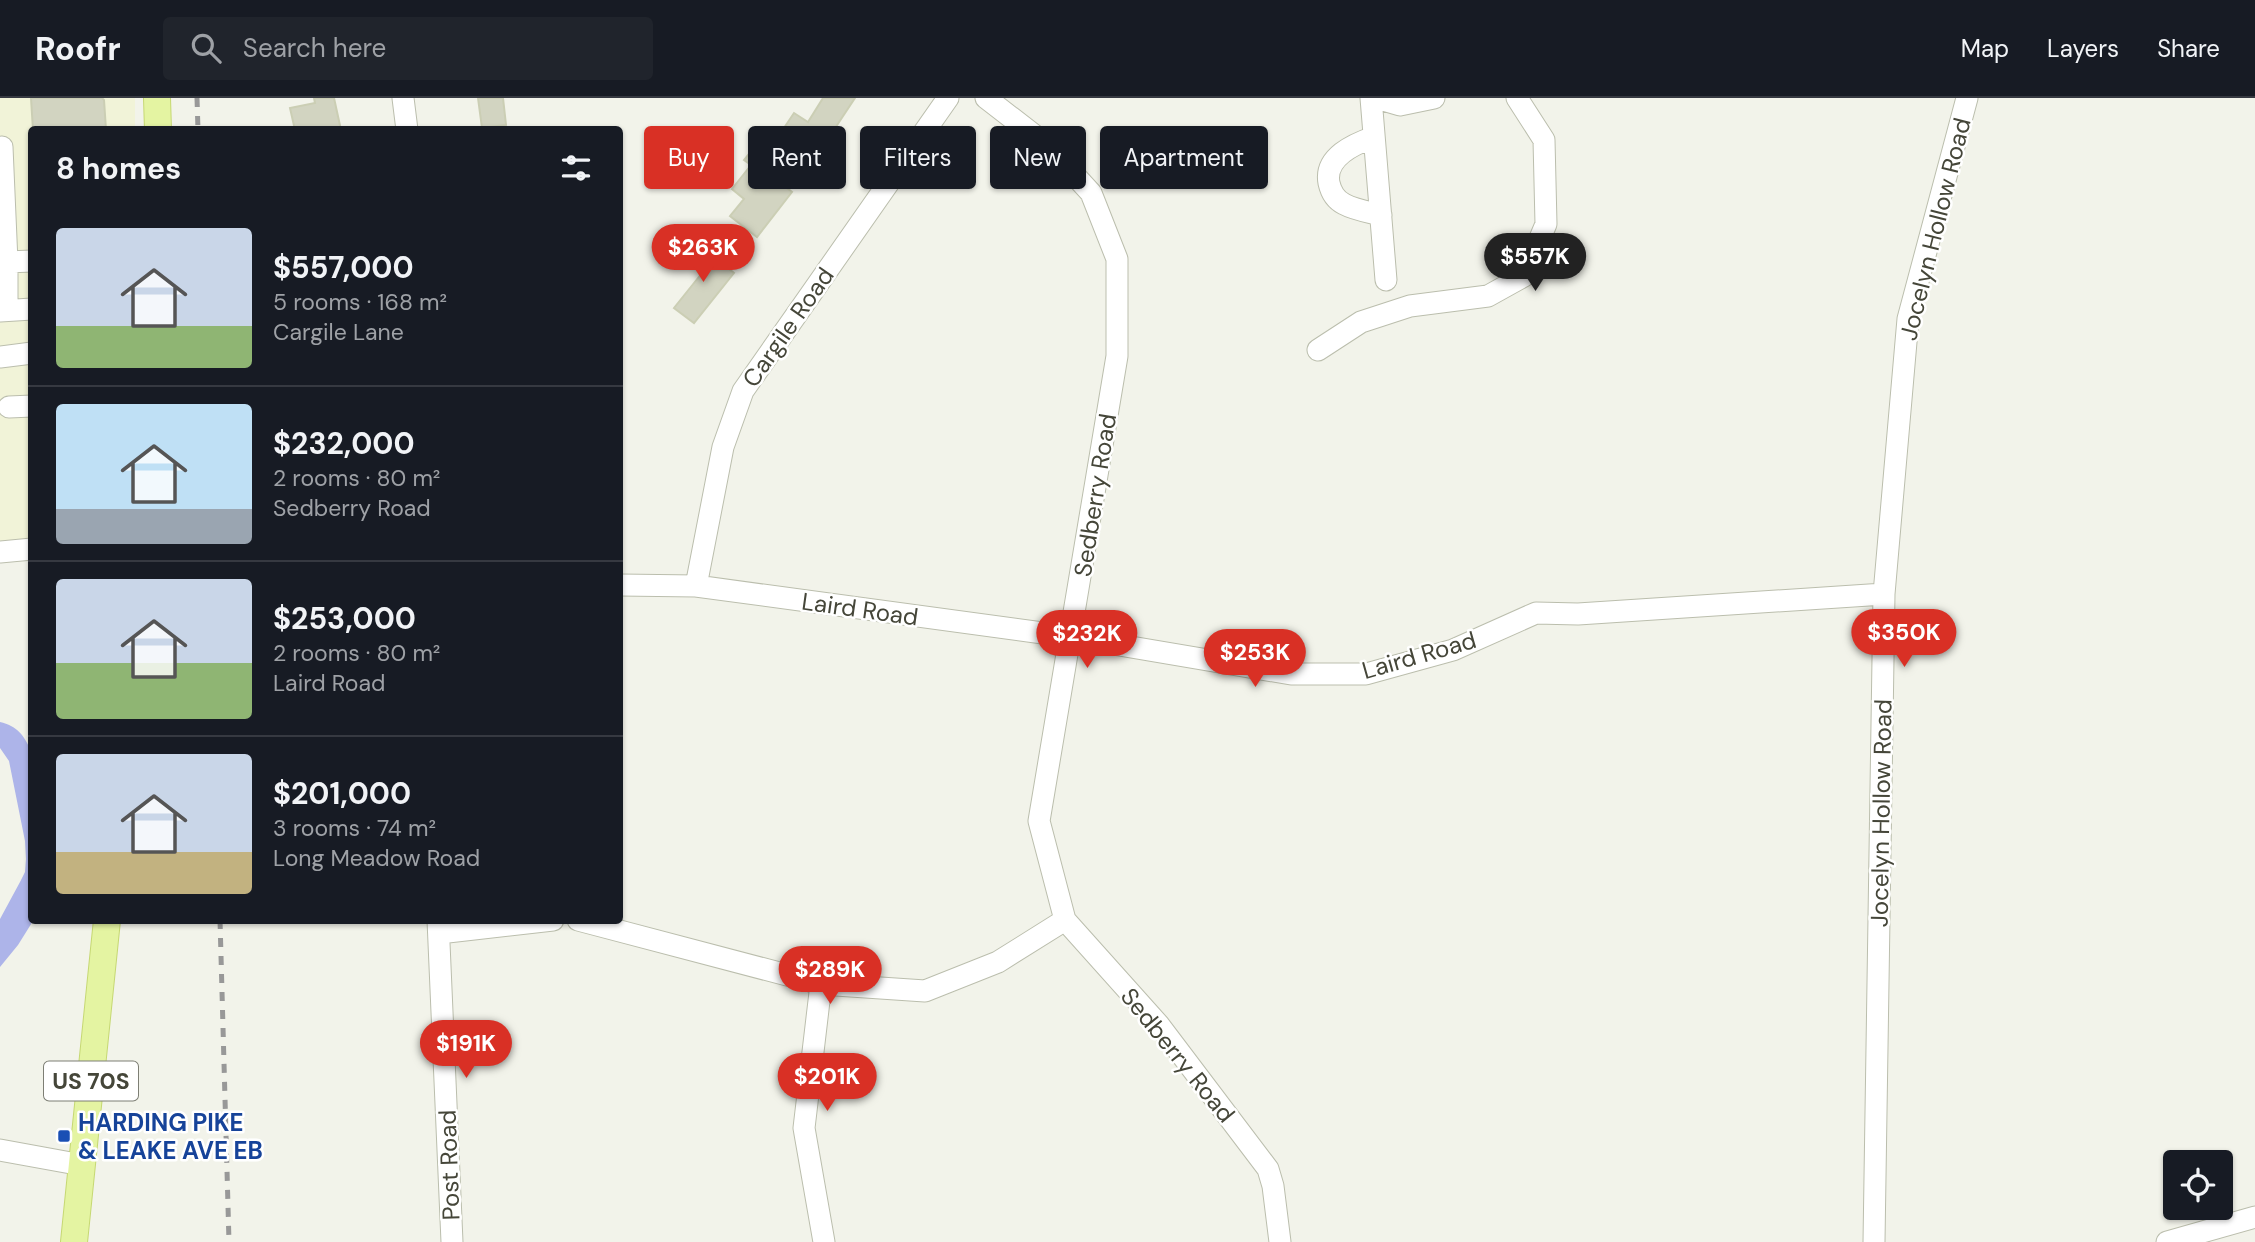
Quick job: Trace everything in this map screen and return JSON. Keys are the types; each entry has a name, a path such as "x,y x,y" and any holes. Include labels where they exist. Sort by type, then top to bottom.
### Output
{"main road":[{"path":"157,98 158,126"},
{"name":"US 70S","path":"75,1242 107,924"}],"street":[{"path":"403,98 406,126"},
{"name":"Cargile Road","path":"696,586 723,447 743,391 948,98"},
{"name":"Sedberry Road","path":"986,98 1047,145 1091,193 1117,259 1117,356 1040,821 1065,920 1159,1025 1268,1169 1280,1242"},
{"path":"1386,280 1373,98 1400,105 1434,98"},
{"path":"1318,350 1361,322 1410,306 1488,296 1524,276 1546,224 1544,140 1517,98"},
{"name":"Jocelyn Hollow Road","path":"1874,1242 1884,594 1908,318 1967,98"},
{"path":"1374,136 1337,156 1330,166 1328,176 1334,196 1345,204 1381,215"},
{"path":"2,147 7,262 4,311 28,309"},
{"path":"7,262 28,261"},
{"path":"0,357 28,354"},
{"path":"9,407 28,406"},
{"path":"0,552 28,548"},
{"name":"Laird Road","path":"623,585 696,586 1072,637 1291,674 1366,674 1452,650 1536,613 1578,614 1884,594"},
{"path":"593,924 821,984 925,991 998,962 1065,920"},
{"path":"439,927 488,924"},
{"name":"Post Road","path":"439,927 452,1242"},
{"path":"821,984 804,1128 824,1242"},
{"path":"0,1150 82,1165"},
{"path":"2166,1242 2255,1217"}],"shaded area":[{"path":"0,98 135,98 135,126 28,126 28,540 0,542"}],"water":[{"path":"0,722 19,732 28,744 28,924 31,924 0,967 0,919 25,872 26,859 9,761 0,748"}],"building":[{"path":"31,98 104,100 106,126 33,126"},
{"path":"314,98 334,98 340,126 294,126 290,108 315,103"},
{"path":"478,98 503,98 506,125 482,126"},
{"path":"823,98 855,98 836,126 785,126 794,113 808,122"},
{"path":"748,169 748,189 788,189 792,192 757,237 730,216 744,199 732,189"},
{"path":"699,245 734,273 694,323 674,308 702,273 687,261"}],"railway":[{"path":"197,98 198,126"},
{"path":"220,924 229,1242"}],"place":[{"name":"HARDING PIKE & LEAKE AVE EB","path":"64,1136"}]}
